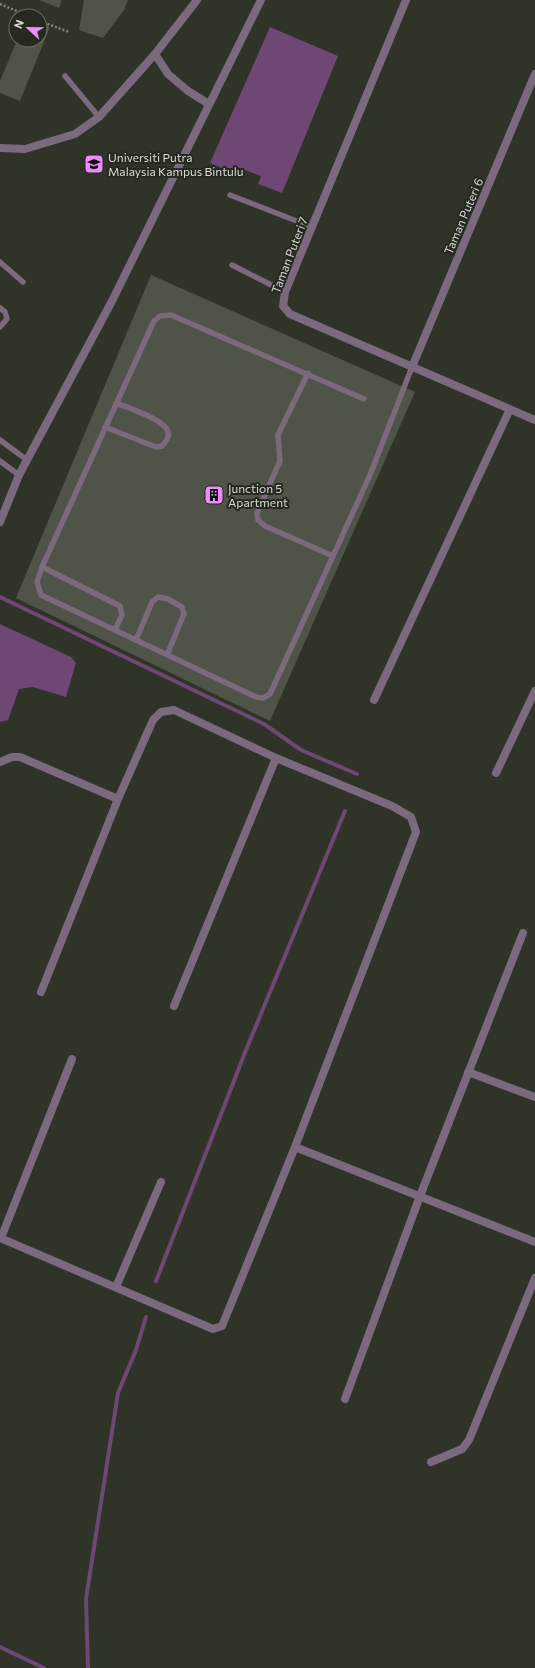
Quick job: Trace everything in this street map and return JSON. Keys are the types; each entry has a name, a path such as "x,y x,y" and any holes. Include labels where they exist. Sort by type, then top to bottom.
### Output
{"street":[{"path":"0,148 25,149 75,134 99,117 155,54 197,0"},
{"path":"0,522 27,460 112,301 260,0"},
{"name":"Taman Puteri 7","path":"406,0 285,292 283,306 290,314 535,420"},
{"path":"155,54 168,74 188,91 209,104"},
{"name":"Taman Puteri 6","path":"412,367 535,74"},
{"path":"374,700 510,409"},
{"path":"496,774 535,691"},
{"path":"41,992 118,799 153,720 161,712 174,710 276,758 392,806 411,817 416,832 295,1147 222,1326 213,1329 1,1238 72,1059"},
{"path":"0,762 12,757 20,757 118,799"},
{"path":"174,1006 276,758"},
{"path":"345,1400 420,1196 523,933"},
{"path":"468,1072 535,1097"},
{"path":"295,1147 535,1242"},
{"path":"116,1287 160,1182"},
{"path":"431,1462 462,1449 469,1440 535,1278"}],"lane":[{"path":"65,76 99,117"},
{"path":"230,195 312,227"},
{"path":"0,262 23,282"},
{"path":"232,265 285,292"},
{"path":"0,308 5,312 7,319 0,327"},
{"path":"364,398 171,315 160,316 154,321 42,567 37,582 40,596 256,697 263,698 270,694 370,475 412,367"},
{"path":"308,373 278,435 280,461 257,513 258,520 265,526 333,556"},
{"path":"105,427 156,447 162,446 168,440 168,432 165,426 158,421 116,402"},
{"path":"0,440 27,460"},
{"path":"0,461 20,475"},
{"path":"42,567 120,606 122,615 115,630"},
{"path":"136,640 152,602 158,597 175,602 182,607 184,614 167,655"}],"path":[{"path":"0,4 10,8"},
{"path":"48,23 69,32"}],"shaded area":[{"path":"270,27 338,56 282,193 258,184 261,176 237,167 235,174 210,163"},
{"path":"0,624 71,657 76,663 66,697 33,687 19,689 8,720 0,722"}],"building":[{"path":"39,0 62,0 59,8"},
{"path":"84,0 128,0 124,10 103,38 79,30"},
{"path":"14,48 41,48 20,101 0,93 0,81"},
{"name":"Junction 5 Apartment","path":"151,275 415,392 270,721 16,598"}],"waterway":[{"path":"0,597 264,724 301,750 357,774"},
{"path":"156,1281 246,1050 345,811"},
{"path":"88,1668 86,1599 118,1393 136,1350 146,1317"},
{"path":"0,1647 44,1668"}],"place":[{"name":"Universiti Putra Malaysia Kampus Bintulu","path":"94,164"},
{"name":"Junction 5 Apartment","path":"214,495"}]}
